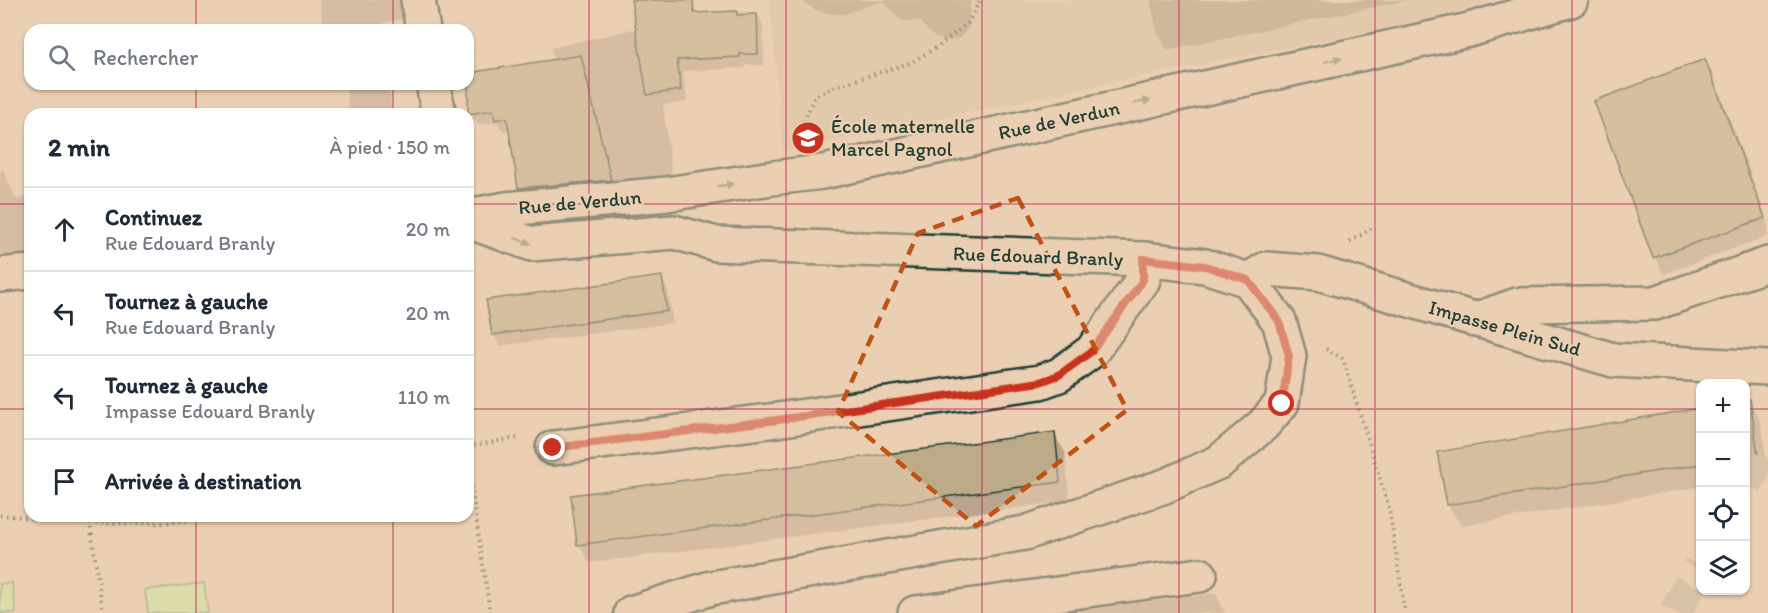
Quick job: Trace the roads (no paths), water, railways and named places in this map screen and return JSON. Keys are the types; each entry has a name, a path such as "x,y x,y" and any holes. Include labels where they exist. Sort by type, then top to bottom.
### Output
{"street":[{"path":"418,0 422,24"},
{"name":"Rue de Verdun","path":"474,215 506,209 667,194 823,172 1469,30 1571,0"},
{"path":"434,90 438,108"},
{"path":"667,194 669,216 674,232"},
{"name":"Rue Edouard Branly","path":"474,223 532,244 674,232 716,244 1143,259 1205,266 1248,280"},
{"path":"553,448 777,420 1040,382 1059,375 1092,351 1143,280 1143,259"},
{"path":"1475,320 1517,305 1655,303 1768,264"},
{"name":"Impasse Plein Sud","path":"1248,280 1266,269 1318,273 1613,360 1768,369"},
{"path":"0,275 24,273"},
{"path":"631,613 705,602 1025,533 1165,486 1219,462 1263,425 1282,404 1289,356 1279,321 1248,280"},
{"path":"915,613 1200,575"}],"tunnel":[{"path":"1750,478 1768,444"},
{"path":"1675,613 1696,574"}],"place":[{"name":"École maternelle Marcel Pagnol","path":"808,138"}]}
